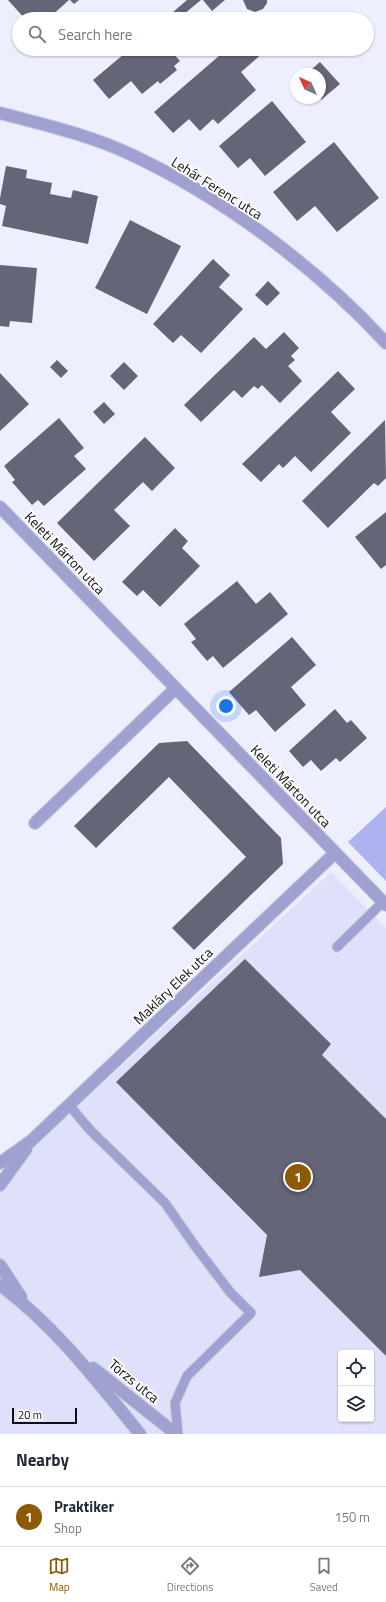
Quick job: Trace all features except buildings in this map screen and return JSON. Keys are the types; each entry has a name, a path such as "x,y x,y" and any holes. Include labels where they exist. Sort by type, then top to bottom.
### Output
{"street":[{"name":"Lehár Ferenc utca","path":"0,113 78,134 132,155 196,189 234,213 318,277 360,315 386,343"},
{"name":"Keleti Márton utca","path":"0,506 175,689 384,903"},
{"path":"35,823 175,689"},
{"name":"Makláry Elek utca","path":"0,1163 31,1142 335,853"},
{"name":"Makláry Elek utca","path":"0,1185 31,1142"},
{"name":"Törzs utca","path":"0,1265 25,1303"},
{"name":"Törzs utca","path":"0,1285 25,1303 73,1352 140,1434"},
{"name":"Törzs utca","path":"73,1352 177,1434"}],"lane":[{"path":"337,947 384,903"},
{"path":"70,1105 90,1130 165,1204 230,1292 251,1313 187,1376 175,1403 177,1434"}],"shaded area":[{"path":"386,807 386,881 348,842"},
{"path":"331,872 386,928 386,1434 0,1434 0,1181 48,1134"}],"place":[{"name":"Praktiker","path":"298,1177"}]}
